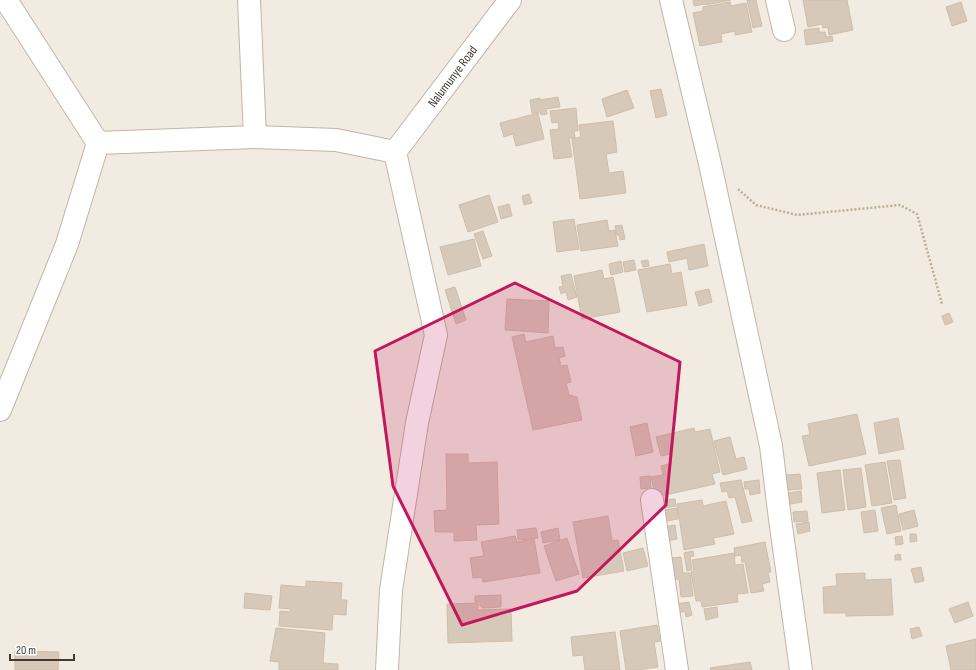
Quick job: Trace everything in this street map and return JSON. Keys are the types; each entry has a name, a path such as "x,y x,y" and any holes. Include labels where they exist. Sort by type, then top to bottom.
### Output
{"street":[{"path":"0,410 9,362 67,244 98,143 6,0"},
{"path":"249,0 255,137"},
{"name":"Nalumunye Road","path":"395,152 510,0"},
{"path":"671,0 710,164 771,446 801,670"},
{"path":"777,0 784,30"},
{"path":"98,143 255,137 336,140 395,152 436,335 417,423 391,590 387,670"},
{"path":"652,500 677,670"}],"path":[{"path":"710,164 756,205 776,210 797,215 900,205 918,214 942,304"}],"highlighted area":[{"path":"515,283 680,362 666,505 577,591 462,625 393,486 375,351"}],"building":[{"path":"693,0 731,0 694,6"},
{"path":"747,0 756,0 762,26 753,28"},
{"path":"803,0 847,0 853,30 829,35 828,27 823,28 822,24 808,27"},
{"path":"730,2 731,6 746,3 752,32 735,35 735,31 721,34 722,42 700,46 693,13 703,11 703,7"},
{"path":"961,2 967,21 952,26 946,7"},
{"path":"819,28 819,32 825,32 826,37 832,36 833,41 806,45 804,30"},
{"path":"661,89 667,115 656,118 650,91"},
{"path":"627,90 634,108 607,117 602,99"},
{"path":"558,97 560,107 546,109 547,114 541,115 540,112 532,113 530,100"},
{"path":"576,108 578,131 574,131 575,138 569,138 572,157 554,159 550,130 559,129 558,122 552,123 550,111"},
{"path":"538,113 544,139 516,146 513,134 504,137 500,123"},
{"path":"613,121 617,152 606,154 609,173 623,171 626,193 580,199 572,139 581,137 579,125"},
{"path":"529,194 532,203 524,205 522,196"},
{"path":"489,195 498,222 468,232 459,205"},
{"path":"509,204 512,216 501,219 498,207"},
{"path":"574,219 579,249 557,252 553,222"},
{"path":"607,220 609,231 615,230 618,246 581,251 577,225"},
{"path":"622,225 625,239 620,240 615,226"},
{"path":"483,231 492,256 483,259 474,234"},
{"path":"474,239 481,266 448,275 440,247"},
{"path":"704,244 708,266 689,270 687,258 669,262 667,252"},
{"path":"634,260 636,270 625,272 623,262"},
{"path":"648,260 649,266 643,267 641,261"},
{"path":"621,261 623,272 611,275 609,264"},
{"path":"670,264 672,274 681,272 687,305 647,312 638,270"},
{"path":"602,270 604,279 613,277 620,312 582,319 574,276"},
{"path":"571,274 577,297 568,300 566,292 561,294 559,287 563,286 561,276"},
{"path":"455,287 466,320 456,324 445,290"},
{"path":"709,289 712,302 699,306 695,292"},
{"path":"507,299 549,301 548,333 505,330"},
{"path":"949,313 953,322 945,325 942,316"},
{"path":"524,334 526,342 553,336 555,348 563,347 565,356 559,358 561,366 567,365 571,382 566,383 569,395 577,397 582,420 533,430 512,337"},
{"path":"857,414 866,454 809,466 802,436 810,435 808,424"},
{"path":"898,418 904,449 879,454 874,423"},
{"path":"647,423 653,452 636,456 630,427"},
{"path":"694,428 695,432 710,429 720,472 712,474 715,484 656,497 651,477 663,475 661,466 672,463 670,454 661,456 656,437"},
{"path":"730,437 736,459 744,457 747,469 723,475 714,441"},
{"path":"446,454 468,454 468,463 497,462 499,524 476,525 477,540 454,541 454,532 435,532 434,511 447,510"},
{"path":"900,460 906,498 894,500 887,461"},
{"path":"885,462 892,503 872,506 865,465"},
{"path":"861,468 866,507 848,510 843,470"},
{"path":"840,470 845,510 822,513 817,473"},
{"path":"800,474 802,489 788,490 786,475"},
{"path":"650,476 651,488 641,489 640,477"},
{"path":"741,480 752,521 742,523 735,497 729,498 727,491 722,492 720,483"},
{"path":"759,480 760,493 750,495 749,489 745,489 744,482"},
{"path":"801,491 802,502 790,504 788,493"},
{"path":"675,499 676,506 664,508 663,500"},
{"path":"702,500 703,506 726,501 734,534 713,538 715,544 684,550 677,504"},
{"path":"896,505 901,531 887,534 881,508"},
{"path":"677,508 678,519 666,521 665,510"},
{"path":"875,510 878,531 864,533 861,512"},
{"path":"914,510 918,526 903,530 899,514"},
{"path":"807,511 808,521 794,522 793,512"},
{"path":"608,516 612,541 618,540 624,571 583,578 573,522"},
{"path":"809,522 810,531 798,534 796,524"},
{"path":"675,525 677,539 666,541 664,527"},
{"path":"536,528 538,538 518,540 517,530"},
{"path":"558,528 560,540 543,543 541,532"},
{"path":"910,534 916,534 917,541 910,542"},
{"path":"515,536 517,542 534,539 540,573 483,582 482,577 473,578 470,558 484,556 481,542"},
{"path":"902,536 903,544 896,545 895,537"},
{"path":"567,538 579,574 556,581 544,546"},
{"path":"765,542 771,572 768,572 770,582 762,584 764,591 751,593 745,562 742,562 741,555 735,556 734,548"},
{"path":"643,548 648,566 627,571 623,553"},
{"path":"693,551 694,556 690,557 692,570 687,571 684,553"},
{"path":"734,553 735,565 743,564 748,593 737,594 738,602 702,607 701,601 696,601 691,572 694,571 692,560"},
{"path":"900,554 901,560 895,560 895,555"},
{"path":"681,557 683,573 690,573 693,596 681,597 679,579 674,580 671,558"},
{"path":"921,567 924,581 915,583 911,569"},
{"path":"865,573 865,580 891,579 893,615 846,616 846,613 824,613 823,587 837,586 836,574"},
{"path":"306,581 342,583 341,600 347,600 346,615 333,614 332,630 279,626 280,611 290,612 291,609 279,608 281,585 306,587"},
{"path":"245,593 272,596 270,610 244,608"},
{"path":"501,595 501,607 482,608 482,606 480,606 480,602 475,602 475,596"},
{"path":"689,602 692,615 686,617 685,611 679,613 677,604"},
{"path":"968,602 973,616 955,623 949,609"},
{"path":"478,603 478,610 511,609 512,641 448,643 447,604"},
{"path":"717,607 718,617 706,620 704,609"},
{"path":"657,625 660,641 654,642 658,667 626,670 620,631"},
{"path":"919,627 922,636 912,639 910,629"},
{"path":"276,628 325,633 323,663 338,664 338,670 279,670 279,662 270,661"},
{"path":"615,632 620,670 585,670 583,655 573,656 571,637"},
{"path":"976,639 976,670 951,670 946,646"},
{"path":"15,651 59,652 58,670 15,670"},
{"path":"750,662 752,670 711,670 710,668"}]}
